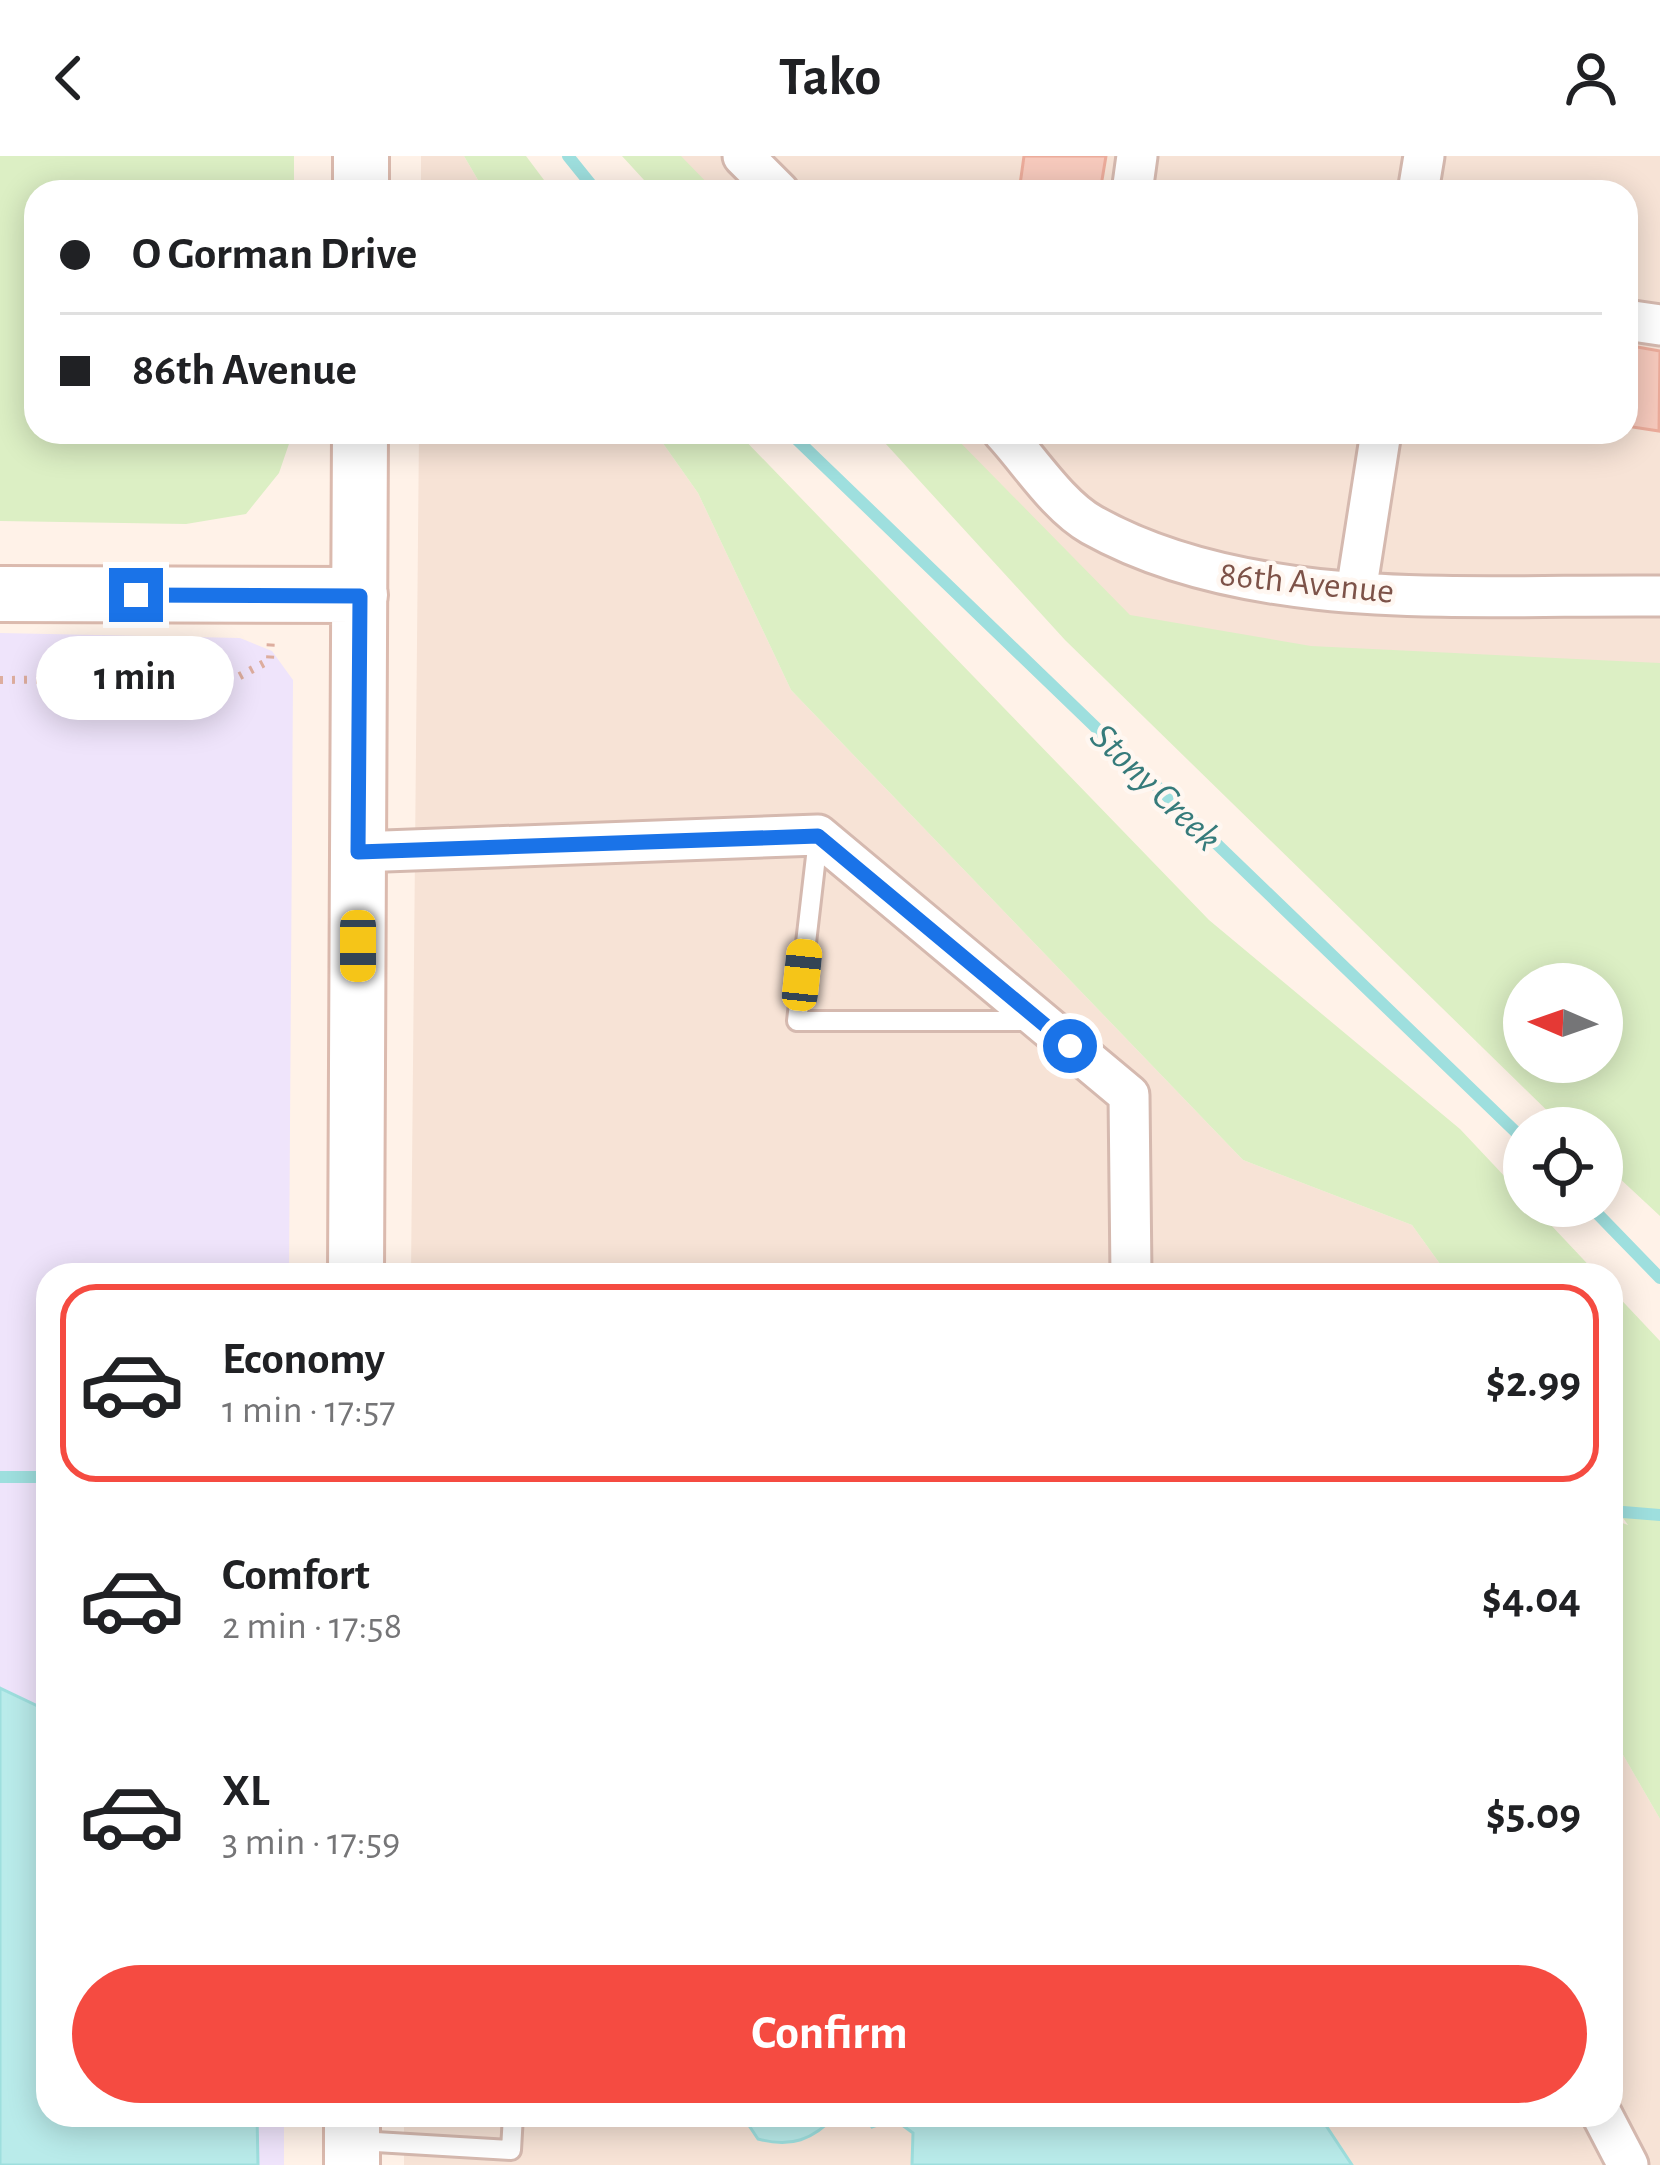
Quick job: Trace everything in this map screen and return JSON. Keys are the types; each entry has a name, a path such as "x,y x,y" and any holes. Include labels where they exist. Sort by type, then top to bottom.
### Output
{"main road":[{"path":"356,1263 360,444"},
{"path":"0,595 360,596"}],"street":[{"path":"743,156 782,179"},
{"name":"86th Avenue","path":"1014,444 1087,523 1189,568 1356,592 1660,596"},
{"path":"1356,592 1379,444"},
{"path":"358,852 818,836 1129,1094 1131,1263"},
{"path":"1608,2127 1628,2165"}],"lane":[{"path":"818,836 797,1021 1041,1021"},
{"path":"352,2140 512,2150 512,2127"}],"path":[{"path":"0,680 236,678 270,660"}],"shaded area":[{"path":"421,156 464,156 478,180 421,180"},
{"path":"673,156 1660,156 1660,666 1198,653 1093,604 943,444 1638,444 1638,180 696,180"},
{"path":"419,444 663,444 698,493 791,690 1243,1160 1412,1225 1439,1263 411,1263"},
{"path":"0,633 240,638 272,651 293,680 289,1263 36,1263 36,2127 284,2127 284,2165 0,2165"},
{"path":"1623,1755 1660,1819 1660,2165 404,2165 404,2127 1623,2127"}],"green space":[{"path":"0,156 294,156 294,180 24,180 24,444 289,444 279,473 246,514 186,524 0,521"},
{"path":"464,156 526,156 544,180 478,180"},
{"path":"622,156 681,156 704,180 644,180"},
{"path":"663,444 749,444 1209,920 1460,1129 1503,1175 1503,1227 1553,1227 1587,1263 1439,1263 1412,1225 1243,1160 791,690 698,493"},
{"path":"886,444 962,444 1130,615 1311,646 1660,663 1660,1216 1623,1182 1623,1107 1543,1107 1519,1083 1623,1083 1623,963 1503,963 1503,1067 1065,640"},
{"path":"1623,1302 1660,1341 1660,1819 1623,1755 1623,1523 1628,1525 1623,1518"}],"water":[{"path":"0,1688 36,1705 36,2127 257,2127 258,2165 0,2165"},
{"path":"750,2127 823,2127 791,2142 758,2139"},
{"path":"905,2127 1327,2127 1352,2165 912,2165 913,2133"}],"building":[{"path":"1024,156 1106,156 1102,180 1021,180"},
{"path":"1638,347 1660,351 1659,431 1638,428"}],"waterway":[{"name":"Stony Creek","path":"568,156 587,180"},
{"name":"Stony Creek","path":"801,444 1503,1120"},
{"name":"Stony Creek","path":"1610,1227 1660,1278"},
{"path":"0,1477 36,1477"},
{"path":"1623,1512 1660,1515"}],"route":[{"path":"136,595 360,596 358,852 818,836 1070,1046"}]}
